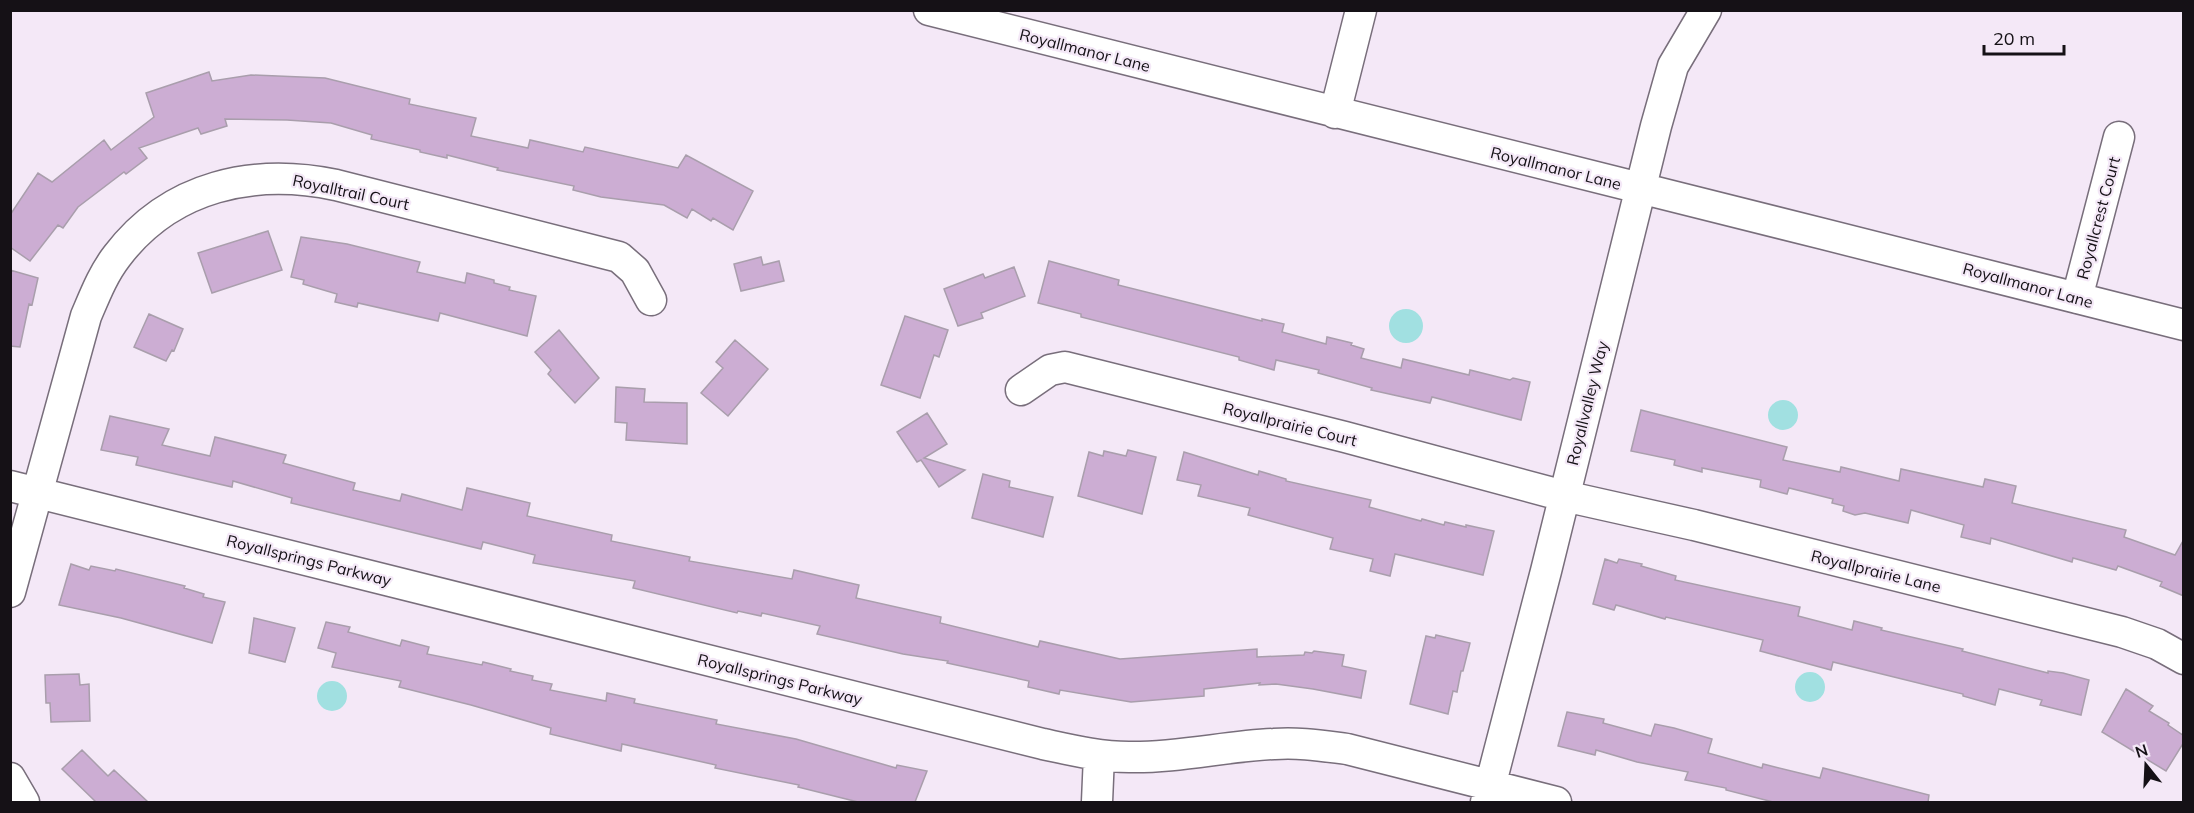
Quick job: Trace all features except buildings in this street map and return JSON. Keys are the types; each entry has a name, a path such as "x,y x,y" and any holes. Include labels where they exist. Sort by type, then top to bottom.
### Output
{"street":[{"name":"Royallmanor Lane","path":"929,10 2184,325"},
{"path":"1335,113 1361,10"},
{"name":"Royallvalley Way","path":"1488,795 1673,66 1706,10"},
{"name":"Royallcrest Court","path":"2077,298 2119,137"},
{"name":"Royalltrail Court","path":"10,592 23,489 86,316 104,275 129,242 160,215 181,202 215,188 255,179 297,178 316,181 619,257 635,272 651,300"},
{"name":"Royallprairie Court","path":"1021,390 1050,370 1065,367 1345,437 1563,495"},
{"name":"Royallsprings Parkway","path":"23,489 1043,744 1099,755 1129,757 1276,743 1313,745 1347,749 1488,795 1556,802"},
{"name":"Royallprairie Lane","path":"1563,495 1694,525 2122,632 2157,644 2184,659"},
{"path":"1097,802 1099,755"}],"shaded area":[{"path":"1406,309 1418,314 1423,326 1418,338 1406,343 1394,338 1389,326 1394,314"},
{"path":"1783,400 1794,404 1798,415 1794,426 1783,430 1772,426 1768,415 1772,404"},
{"path":"1810,672 1821,676 1825,687 1821,698 1810,702 1799,698 1795,687 1799,676"},
{"path":"332,681 342,686 347,696 342,706 332,711 322,706 317,696 322,686"}]}
